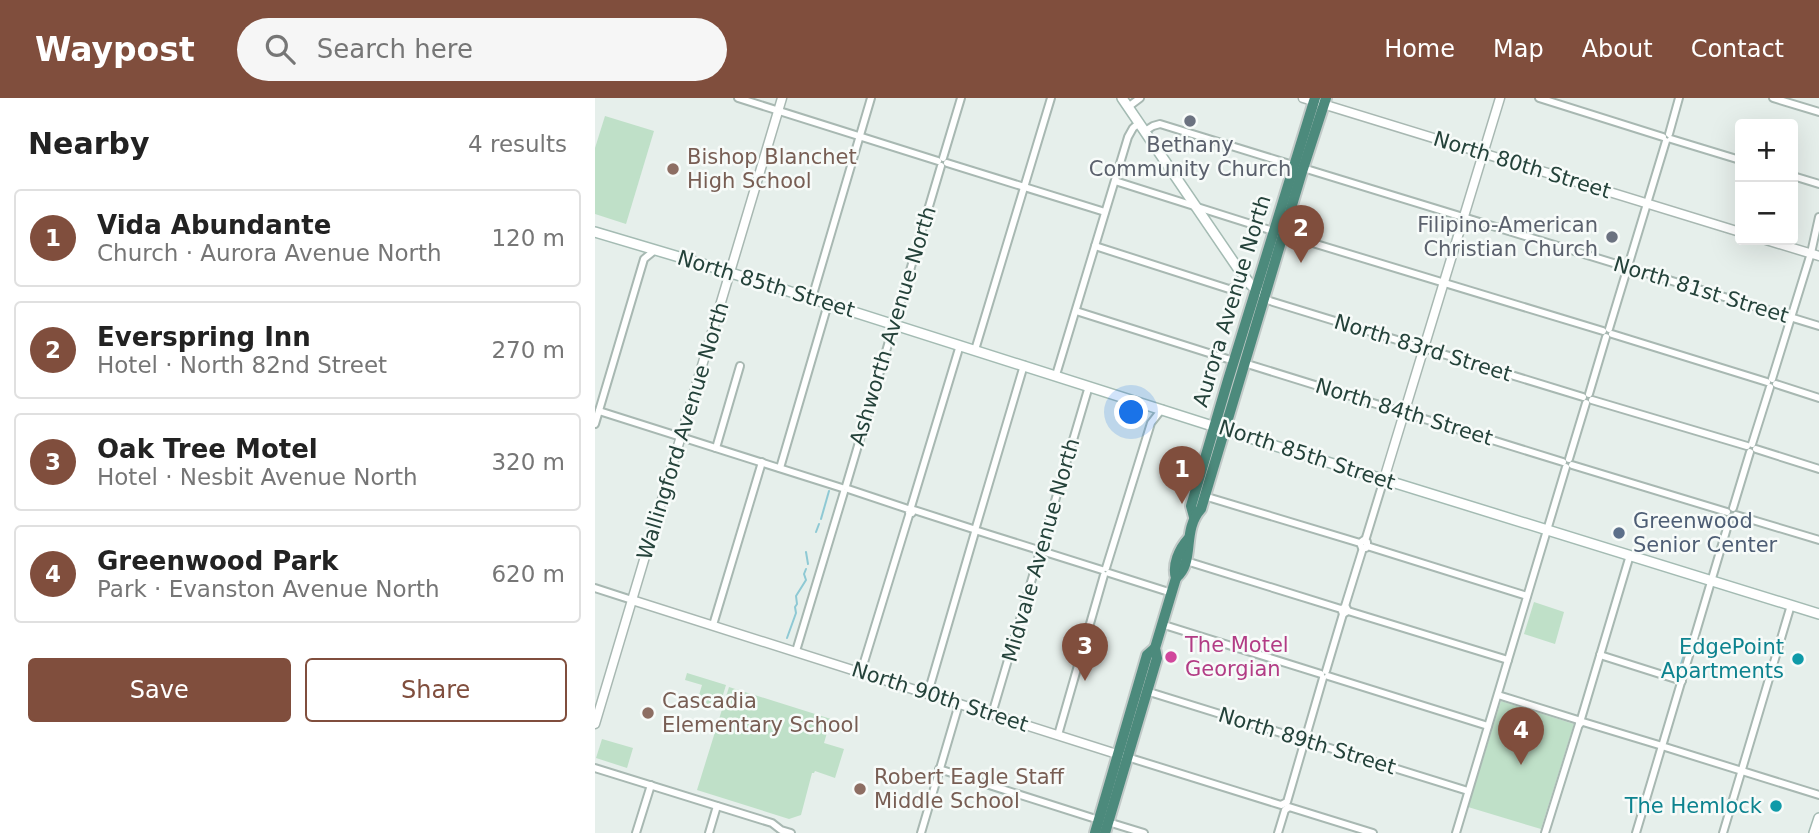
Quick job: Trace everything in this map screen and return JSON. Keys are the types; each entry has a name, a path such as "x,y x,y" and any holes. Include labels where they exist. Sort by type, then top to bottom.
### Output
{"highway":[{"name":"Aurora Avenue North","path":"1194,517 1191,506 1243,363 1256,290 1278,232 1316,100"},
{"name":"Aurora Avenue North","path":"1176,578 1182,573 1186,561 1188,539 1194,517 1201,509 1220,427"},
{"name":"Aurora Avenue North","path":"1095,833 1104,825 1147,655 1154,648 1172,593 1181,547 1188,539"},
{"name":"Aurora Avenue North","path":"1122,756 1157,659 1154,648"}],"main road":[{"path":"1122,98 1256,290"},
{"name":"North 85th Street","path":"595,232 1819,614"},
{"path":"1814,833 1819,818"}],"street":[{"path":"738,98 1105,212"},
{"name":"Wallingford Avenue North","path":"595,723 782,98"},
{"path":"811,299 871,98"},
{"name":"Ashworth Avenue North","path":"796,651 961,98"},
{"path":"975,350 1051,98"},
{"path":"1128,107 1140,98"},
{"path":"1278,833 1500,98"},
{"path":"1539,98 1735,158"},
{"path":"1456,833 1679,98"},
{"path":"1773,98 1819,112"},
{"name":"North 80th Street","path":"1316,100 1735,230"},
{"name":"North 81st Street","path":"1142,127 1160,124 1819,326"},
{"path":"1056,376 1128,137 1133,128 1142,127"},
{"path":"1798,178 1819,184"},
{"path":"1115,181 1819,397"},
{"path":"1636,833 1791,318 1815,255 1819,216"},
{"path":"1782,245 1815,255"},
{"path":"1095,246 1229,289 1256,290"},
{"path":"595,424 644,259 655,250"},
{"name":"North 83rd Street","path":"1256,290 1270,301 1819,469"},
{"path":"779,468 828,304"},
{"name":"North 84th Street","path":"1076,311 1819,540"},
{"path":"861,672 960,345"},
{"path":"716,448 740,366"},
{"path":"928,694 1024,366"},
{"name":"Midvale Avenue North","path":"992,714 1089,386"},
{"path":"1058,735 1151,423 1163,409"},
{"path":"597,413 762,462 1172,593"},
{"path":"713,625 762,462"},
{"path":"1204,496 1527,596"},
{"path":"1545,833 1630,555"},
{"path":"1186,561 1508,660"},
{"name":"North 90th Street","path":"595,588 1373,833"},
{"path":"1723,833 1791,605"},
{"path":"1161,624 1488,726"},
{"path":"1600,655 1682,681"},
{"name":"North 89th Street","path":"1146,691 1468,791"},
{"path":"1498,695 1819,795"},
{"path":"921,833 959,704"},
{"path":"595,768 772,823 774,830 791,833"},
{"path":"939,769 1104,825 1144,833"},
{"path":"636,833 651,785"},
{"path":"709,833 717,806"}],"green space":[{"path":"605,116 654,131 626,224 595,214 595,148"},
{"path":"1534,602 1564,612 1555,644 1524,634"},
{"path":"687,673 726,685 719,708 697,702 702,685 685,680"},
{"path":"729,687 831,719 824,743 844,749 835,778 815,771 812,773 801,815 789,819 697,790"},
{"path":"1501,701 1574,724 1541,829 1468,807"},
{"path":"602,739 633,748 627,768 596,758"}],"waterway":[{"path":"821,519 829,491"},
{"path":"816,532 819,524"},
{"path":"806,552 808,564"},
{"path":"787,638 796,613 796,596 806,580 806,569"},
{"path":"1678,673 1685,652"}],"place":[{"name":"Bethany Community Church","path":"1190,121"},
{"name":"Bishop Blanchet High School","path":"673,169"},
{"name":"Filipino-American Christian Church","path":"1612,237"},
{"name":"Everspring Inn","path":"1301,263"},
{"name":"Vida Abundante","path":"1182,504"},
{"name":"Greenwood Senior Center","path":"1619,533"},
{"name":"The Motel Georgian","path":"1171,657"},
{"name":"EdgePoint Apartments","path":"1798,659"},
{"name":"Oak Tree Motel","path":"1085,681"},
{"name":"Cascadia Elementary School","path":"648,713"},
{"name":"Greenwood Park","path":"1521,765"},
{"name":"Robert Eagle Staff Middle School","path":"860,789"},
{"name":"The Hemlock","path":"1776,806"}]}
